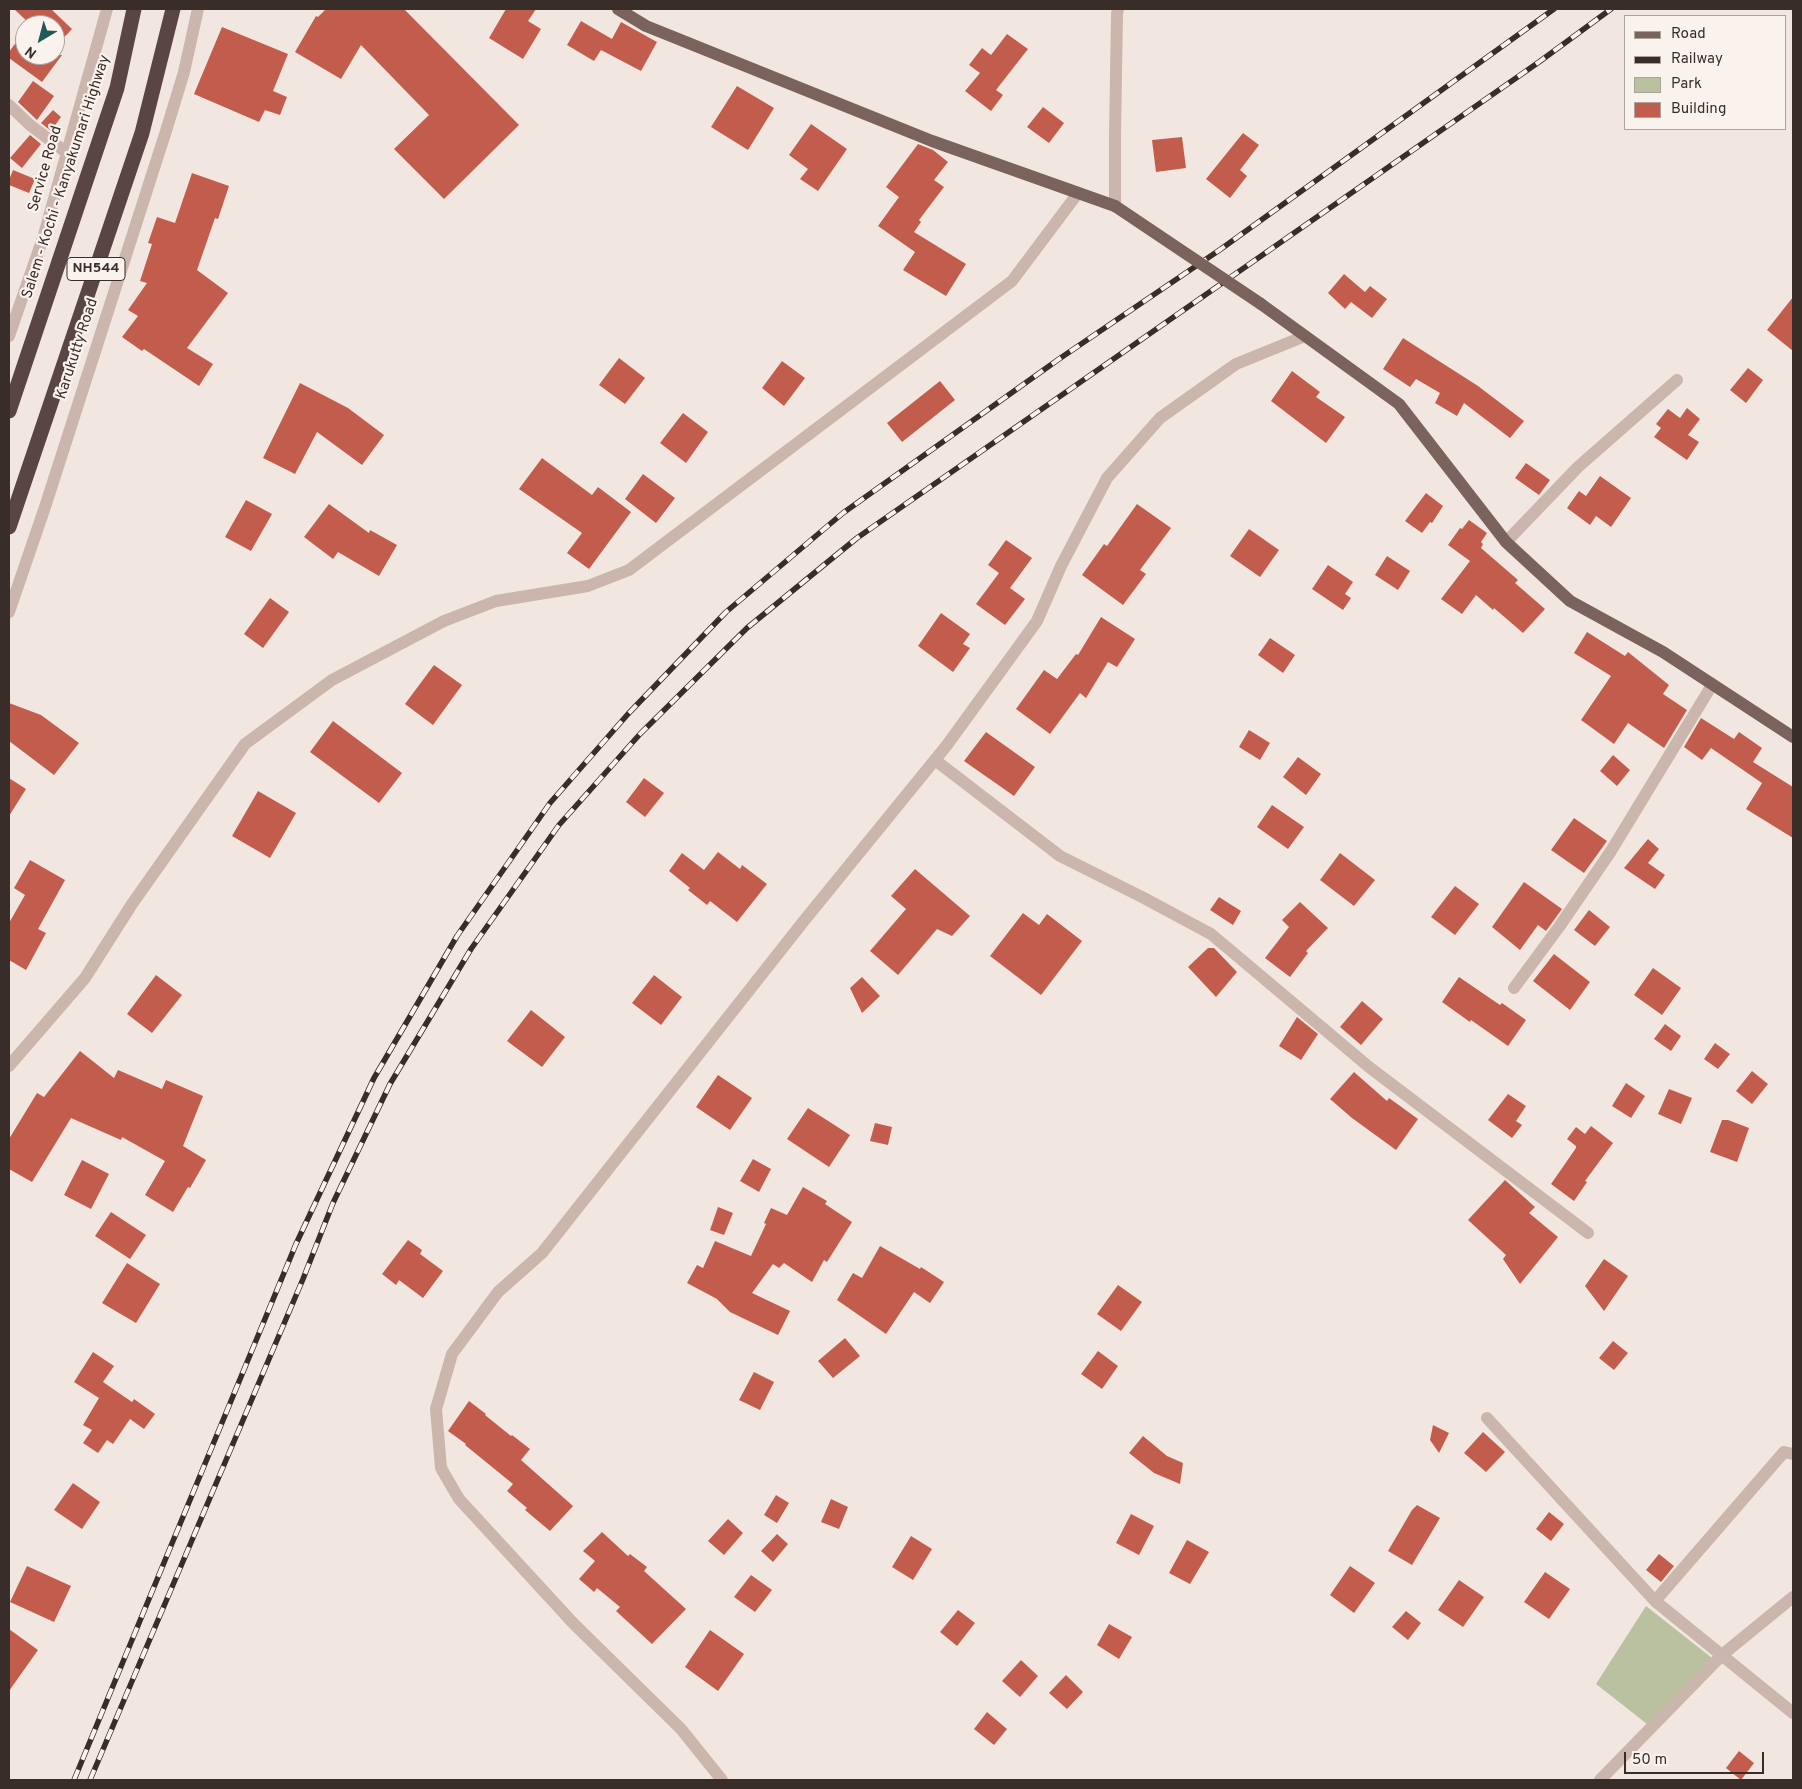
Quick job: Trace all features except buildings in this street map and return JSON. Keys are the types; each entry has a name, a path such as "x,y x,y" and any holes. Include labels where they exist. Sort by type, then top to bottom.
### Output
{"highway":[{"name":"Salem - Kochi - Kanyakumari Highway","path":"9,411 117,88 134,9"},
{"name":"NH544","path":"9,527 142,134 173,9"}],"main road":[{"path":"618,9 646,26 922,138 1115,206 1261,304 1399,404 1506,542 1570,601 1662,652 1793,737"}],"street":[{"name":"Service Road","path":"9,336 43,238 107,9"},
{"name":"Karukutty Road","path":"9,612 158,158 184,72 198,9"},
{"path":"1115,206 1118,9"},
{"path":"9,105 30,125 67,153"},
{"path":"9,1066 84,978 132,904 245,744 332,680 444,621 496,601 588,586 629,570 1012,281 1078,194"},
{"path":"722,1780 681,1729 573,1623 460,1499 441,1468 436,1409 452,1354 498,1292 542,1253 803,922 935,760 1038,621 1061,566 1107,478 1160,418 1236,364 1305,336"},
{"path":"1506,542 1578,467 1677,380"},
{"path":"1514,988 1611,851 1712,685"},
{"path":"935,760 1060,856 1211,934 1369,1067 1588,1233"},
{"path":"1487,1418 1655,1601 1793,1713"},
{"path":"1655,1601 1784,1452 1793,1454"},
{"path":"1600,1780 1722,1655 1793,1597"}],"green space":[{"path":"1646,1606 1712,1658 1647,1724 1596,1684"}],"railway":[{"path":"74,1780 296,1244 374,1078 457,936 550,803 628,714 726,612 843,513 1059,359 1221,249 1554,9"},
{"path":"90,1780 303,1279 333,1203 390,1084 471,949 559,825 640,734 747,628 857,538 1539,62 1611,9"}]}
